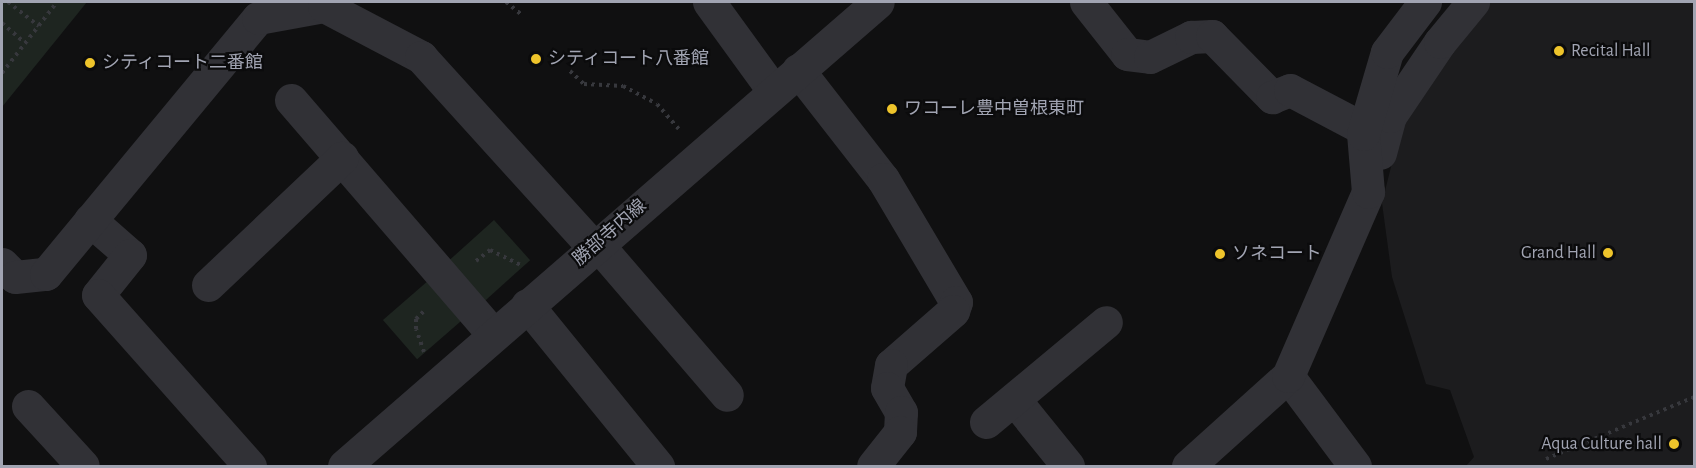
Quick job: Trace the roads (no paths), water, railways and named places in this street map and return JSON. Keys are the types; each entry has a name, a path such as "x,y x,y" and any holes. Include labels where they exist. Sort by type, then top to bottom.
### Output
{"street":[{"path":"709,2 773,90"},
{"name":"勝部寺内線","path":"344,466 773,90 878,2"},
{"path":"1086,2 1127,54 1150,57 1191,37 1212,36 1272,97 1290,90 1364,129"},
{"path":"1368,192 1364,129 1387,52 1425,2"},
{"path":"1188,466 1288,376 1368,192 1390,116 1440,42 1473,2"},
{"path":"2,264 15,277 46,274 258,18 321,4 421,57 595,246 727,395"},
{"path":"798,70 883,179 957,302 953,312 891,365 887,388 901,412 900,432 873,466"},
{"path":"291,100 493,334"},
{"path":"208,285 342,158"},
{"path":"90,220 130,255 98,295 250,466"},
{"path":"527,305 658,466"},
{"path":"986,422 1106,322"},
{"path":"1288,376 1355,466"},
{"path":"1014,399 1068,466"},
{"path":"28,406 83,466"}],"place":[{"name":"Recital Hall","path":"1559,51"},
{"name":"シティコート八番館","path":"536,59"},
{"name":"シティコート二番館","path":"90,63"},
{"name":"ワコーレ豊中曽根東町","path":"892,109"},
{"name":"Grand Hall","path":"1608,253"},
{"name":"ソネコート","path":"1220,254"},
{"name":"Aqua Culture hall","path":"1674,444"}]}
